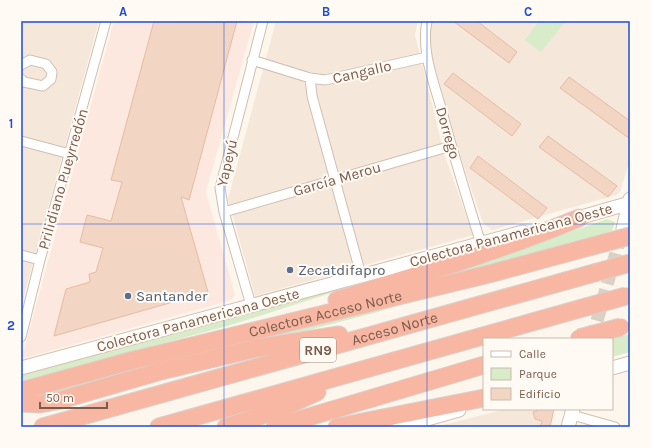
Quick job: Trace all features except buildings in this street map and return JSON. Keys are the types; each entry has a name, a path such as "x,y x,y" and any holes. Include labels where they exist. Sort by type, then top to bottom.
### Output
{"highway":[{"path":"201,344 490,252 579,218"},
{"name":"Colectora Acceso Norte","path":"21,391 201,344 489,274 604,243 626,232"},
{"name":"Acceso Norte","path":"43,427 630,263"},
{"name":"Acceso Norte","path":"159,427 628,295"},
{"path":"21,403 40,404 60,400 161,371 257,348 426,320"},
{"path":"578,338 625,325"},
{"path":"276,427 483,365"},
{"path":"226,427 273,412 367,369"},
{"path":"337,427 483,398"}],"street":[{"name":"Prilidiano Pueyrredón","path":"21,337 40,260 106,21"},
{"name":"Yapeyú","path":"251,305 224,212 220,188 263,21"},
{"name":"Dorrego","path":"427,21 425,34 427,57 480,244"},
{"name":"Cangallo","path":"252,60 310,78 325,80 427,57"},
{"path":"21,66 30,60 46,64 52,72 51,79 43,86 24,82 21,79"},
{"path":"310,78 312,96 336,179 361,276"},
{"path":"21,141 70,154"},
{"name":"García Merou","path":"224,212 451,146"},
{"path":"626,232 630,202"},
{"name":"Colectora Panamericana Oeste","path":"21,368 579,218 630,202"},
{"path":"21,255 40,260"},
{"path":"613,368 630,363"},
{"path":"399,427 483,403"},
{"path":"571,417 615,427"}],"shaded area":[{"path":"21,21 99,21 21,307"},
{"path":"114,21 254,21 206,192 235,295 231,300 25,358 22,356"},
{"path":"276,21 418,21 415,35 444,153 473,235 255,296 228,199"},
{"path":"431,21 630,21 630,160 620,192 616,195 492,230 483,223 455,142 432,56 428,28"},
{"path":"502,410 553,410 548,427 435,427"}],"green space":[{"path":"539,21 566,21 541,52 525,40"},
{"path":"607,219 615,222 612,231 417,285"},
{"path":"466,250 231,325 21,381 21,372"},
{"path":"438,293 378,312 66,393 29,397 192,352"},
{"path":"630,334 630,352 613,357 613,338"}],"tunnel":[{"path":"592,338 622,231"}],"place":[{"name":"Zecatdifapro","path":"290,270"},
{"name":"Santander","path":"128,296"}]}
